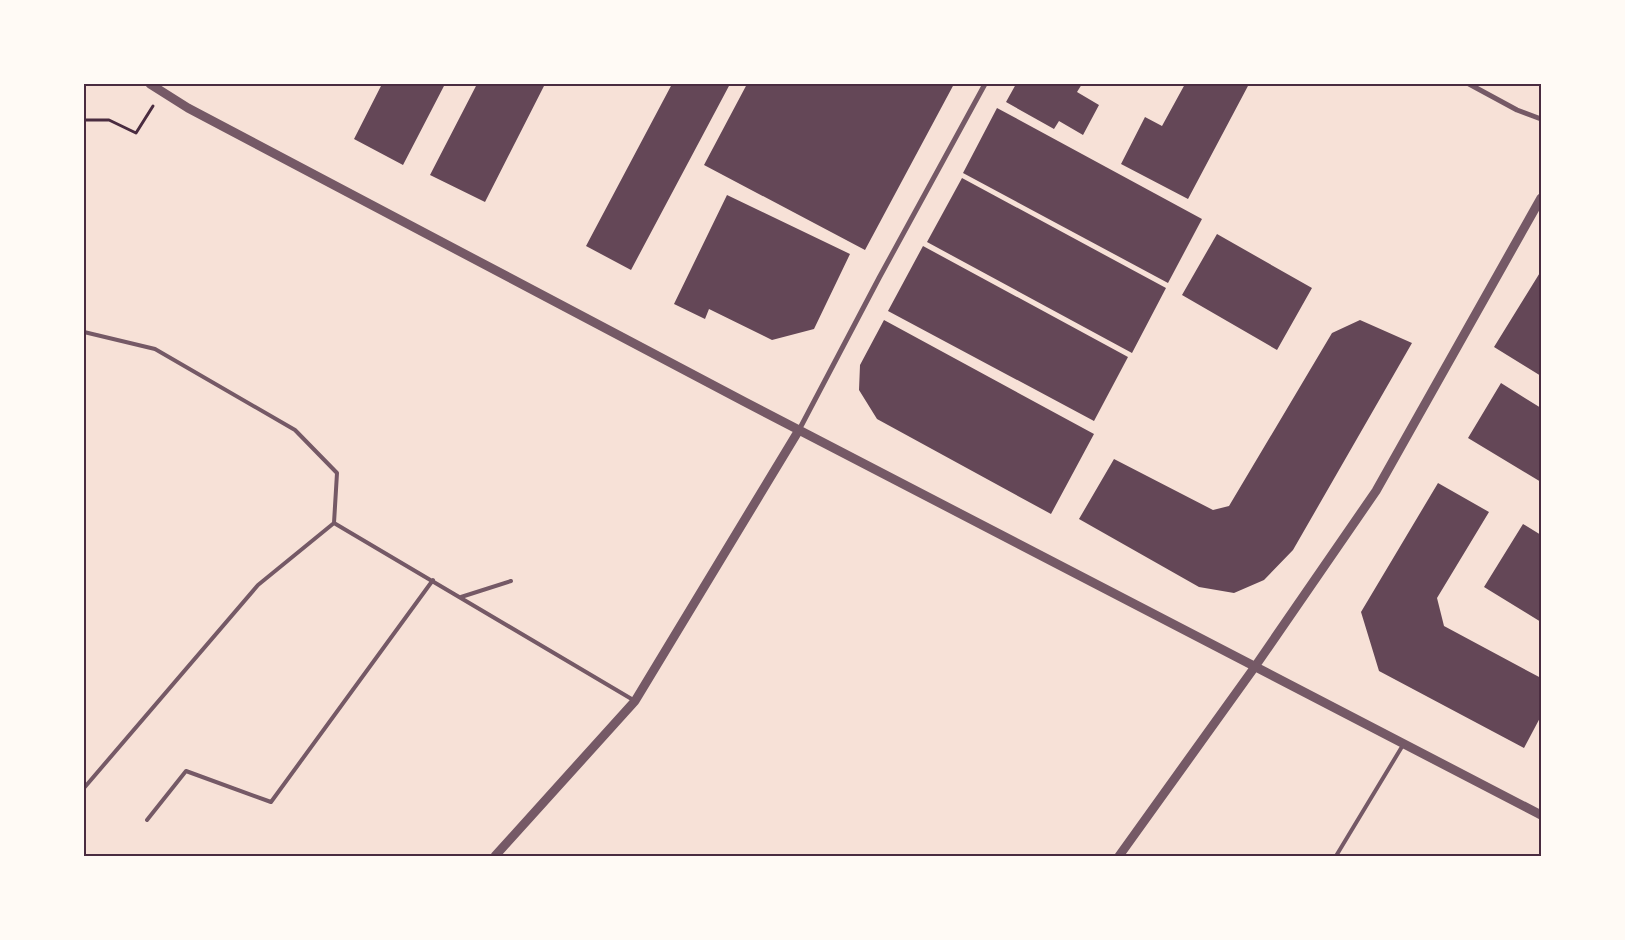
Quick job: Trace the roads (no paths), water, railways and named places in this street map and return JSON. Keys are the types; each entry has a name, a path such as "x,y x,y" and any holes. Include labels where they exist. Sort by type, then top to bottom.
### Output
{"street":[{"path":"150,84 188,108 799,430 1254,668 1541,815"},
{"path":"495,856 635,701 799,430 879,278 985,84"},
{"path":"1469,84 1517,110 1541,119"},
{"path":"1119,856 1254,668 1376,491 1541,198"}],"lane":[{"path":"84,332 155,349 295,430 338,473 334,524 258,585 84,788"},
{"path":"334,524 433,580 635,701"},
{"path":"147,820 186,771 271,802 433,580"},
{"path":"461,597 511,581"},
{"path":"1336,856 1404,745"}]}
